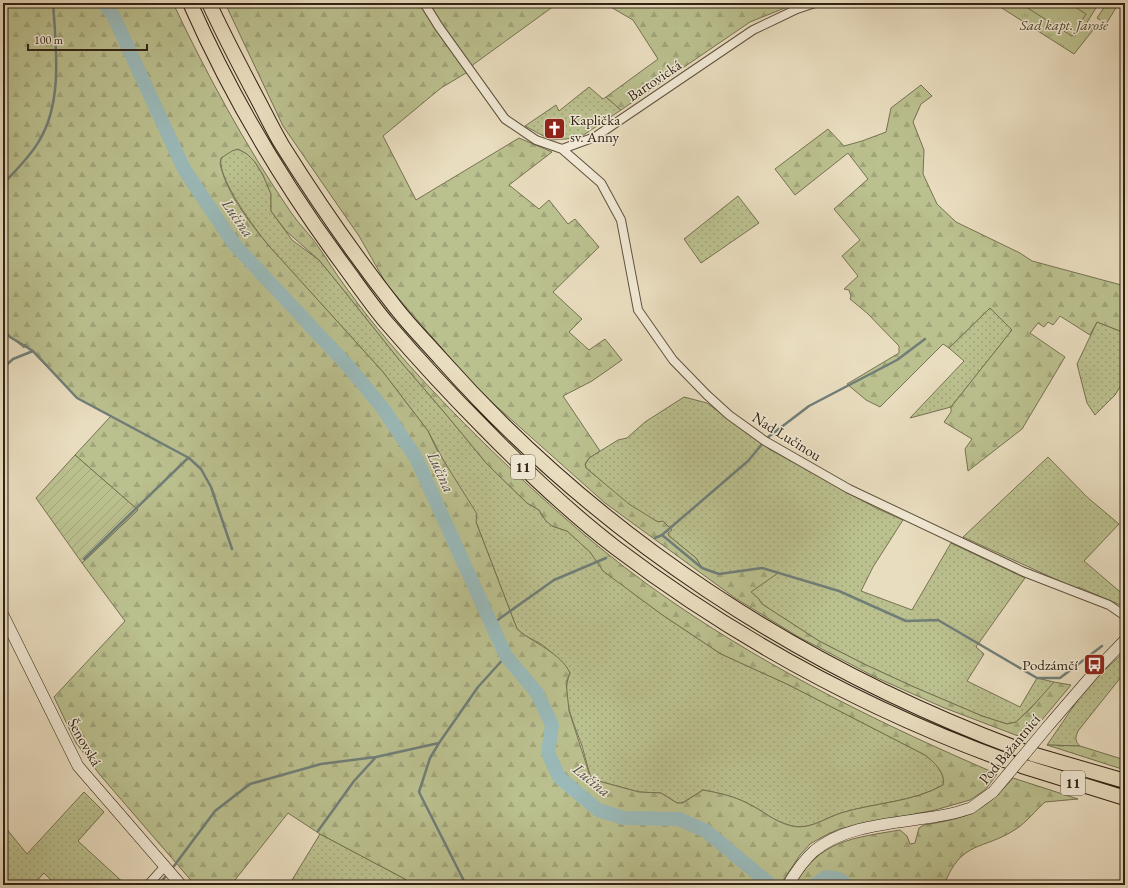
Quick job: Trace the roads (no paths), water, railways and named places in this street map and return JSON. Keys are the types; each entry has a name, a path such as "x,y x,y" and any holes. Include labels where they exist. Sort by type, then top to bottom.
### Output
{"highway":[{"name":"11","path":"190,3 236,98 298,200 329,246 384,320 454,398 539,482 620,551 714,617 765,648 896,717 1016,764 1125,798"},
{"name":"11","path":"209,3 280,143 344,239 397,309 468,389 522,443 579,495 677,570 744,616 831,666 934,716 1027,752 1125,782"}],"street":[{"path":"424,3 439,27 505,119 536,140 562,149"},
{"name":"Bartovická","path":"562,149 595,138 753,30 797,9 815,3"},
{"name":"Nad Lučinou","path":"562,149 601,183 621,220 638,310 673,360 729,415 765,441 849,489 1024,572 1109,605 1125,616"},
{"name":"Šenovská","path":"3,615 78,766 181,885"},
{"name":"Pod Bažantnicí","path":"788,885 797,871 814,851 842,836 860,830 958,812 971,808 993,792 1099,667 1125,640"},
{"path":"148,885 165,866"}],"waterway":[{"path":"3,184 22,164 39,141 47,126 52,109 56,74 53,3"},
{"name":"Lučina","path":"104,3 114,17 184,169 234,244 348,366 382,407 416,458 506,656 537,693 552,725 548,753 559,777 598,810 624,818 679,819 706,831 771,885"},
{"path":"3,330 10,337 33,351 13,359 3,368"},
{"path":"767,438 809,406 897,360 925,339"},
{"path":"33,351 77,398 189,458 201,469 211,487 232,549"},
{"path":"662,535 748,461 763,443"},
{"path":"84,559 188,458"},
{"path":"655,538 662,535 702,568 719,574 762,568 839,591 906,621 938,620 1037,678 1060,678 1102,646"},
{"path":"492,624 554,580 606,558"},
{"path":"466,885 419,792 430,758 439,743 478,687 506,656"},
{"path":"174,866 215,811 250,784 321,764 376,757 439,743"},
{"path":"318,831 354,781 376,757"},
{"path":"158,885 167,875"},
{"name":"Lučina","path":"815,885 826,877 839,879 847,885"}],"place":[{"name":"Kaplička sv. Anny","path":"554,128"},
{"name":"Podzámčí","path":"1094,664"}],"park label":[{"name":"Sad kapt. Jaroše","path":"1064,24"}]}
